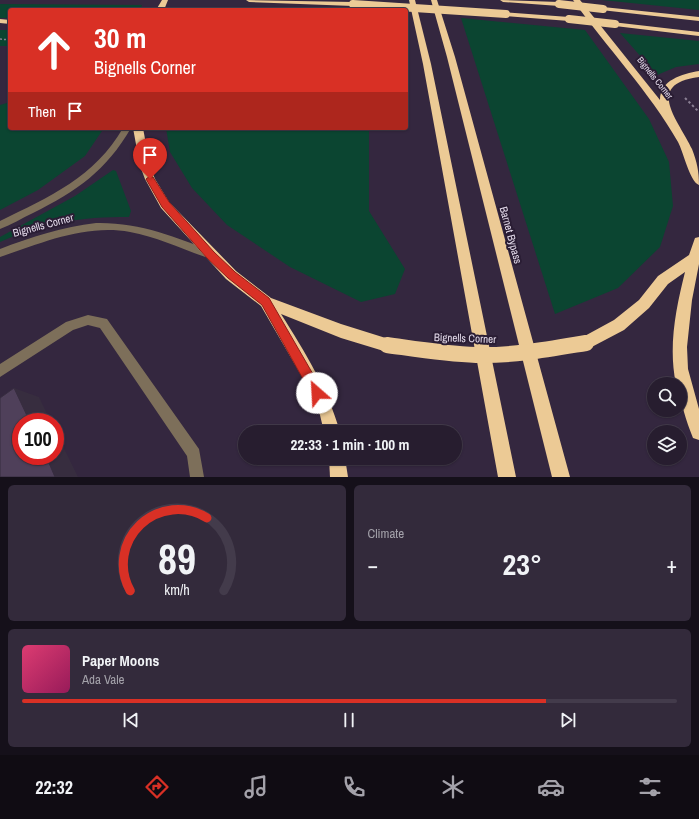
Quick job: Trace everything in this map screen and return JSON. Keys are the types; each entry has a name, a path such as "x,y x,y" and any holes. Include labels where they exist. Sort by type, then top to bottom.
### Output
{"highway":[{"path":"249,0 353,4 506,14 569,19 699,34"},
{"path":"412,0 427,64 507,477"},
{"name":"Barnet Bypass","path":"434,0 451,57 561,477"},
{"path":"503,0 559,4 699,19"},
{"name":"Bignells Corner","path":"576,0 668,116 686,147 699,181"},
{"path":"668,116 664,94 667,89 675,81 699,74"},
{"name":"Bignells Corner","path":"138,130 145,166 150,179 166,205 231,275 266,302 341,331 387,345 434,352 477,355 542,350 586,343 619,325 644,304 663,280 694,258"},
{"path":"699,242 694,258 682,328 680,361 690,404 699,432"},
{"path":"266,302 308,372 329,417 331,425"},
{"path":"338,465 339,477"}],"street":[{"name":"Bignells Corner","path":"0,225 74,185 100,167 120,142 126,130"},
{"name":"Bignells Corner","path":"0,253 33,240 71,230 119,227 155,234 211,255"},
{"path":"0,371 70,326 88,320 103,323 194,454 197,477"}],"path":[{"path":"685,98 699,112"}],"green space":[{"path":"602,0 699,0 699,10"},
{"path":"0,4 142,5 141,8 8,8 8,18 0,18"},
{"path":"180,7 242,8 180,8"},
{"path":"461,18 585,30 649,119 669,162 673,206 660,247 618,288 555,314"},
{"path":"0,30 8,30 8,46 0,46"},
{"path":"620,33 699,41 699,64 676,67 657,75"},
{"path":"8,103 8,130 103,130 85,156 38,190 0,210 0,105"},
{"path":"166,130 369,130 369,211 405,269 395,294 361,302 290,267 227,225 192,188 170,152"},
{"path":"113,170 116,171 131,211 129,217 95,218 47,225 0,242 0,237 75,196"}],"building":[{"path":"14,388 26,413 12,413 12,465 50,465 55,477 0,477 0,398"}],"route":[{"path":"150,179 166,205 211,255 231,275 266,302 308,372 317,393"}]}
